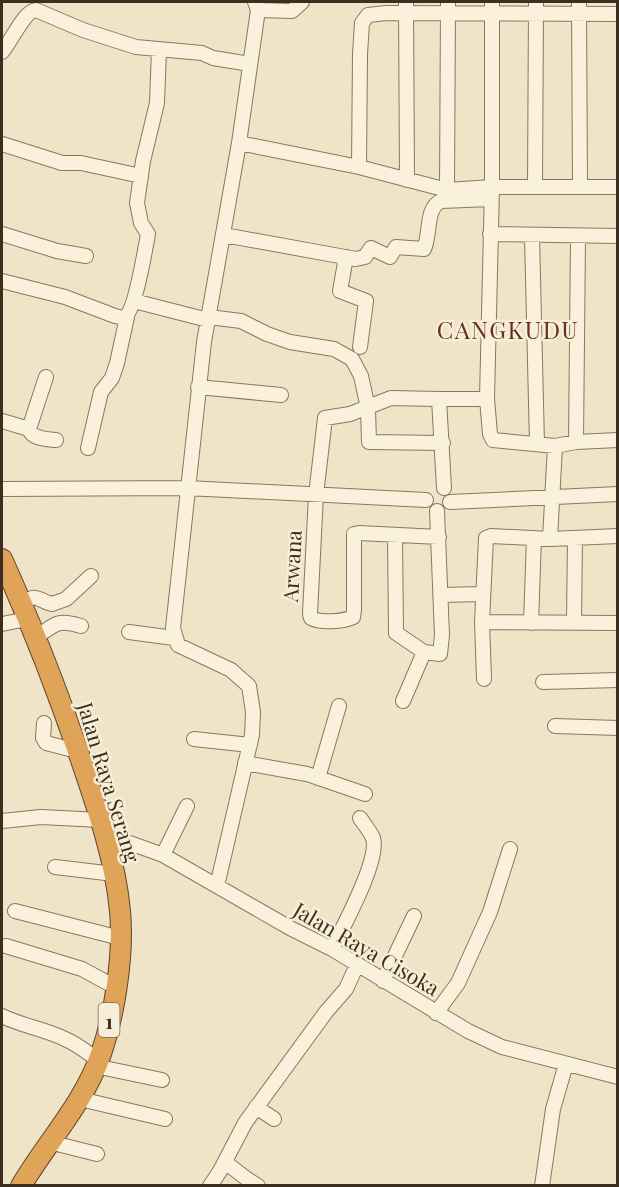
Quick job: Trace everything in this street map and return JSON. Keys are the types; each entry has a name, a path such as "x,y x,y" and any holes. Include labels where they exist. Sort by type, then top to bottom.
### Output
{"highway":[{"name":"Jalan Raya Serang","path":"2,559 35,638 103,827 120,911 120,938 112,1011 97,1063 80,1098 21,1185"}],"street":[{"path":"217,886 250,745 253,712 249,686 231,670 178,645 174,638 173,628 198,387 239,142 256,6 292,11 302,2"},
{"path":"405,7 407,180"},
{"path":"359,167 360,54 362,23 368,15 405,7 579,8 618,14"},
{"path":"447,190 448,7"},
{"path":"492,7 487,399 490,434 493,440 555,446 576,442 618,440"},
{"path":"535,187 536,8"},
{"path":"579,8 580,187"},
{"path":"2,52 31,10 36,10 113,41 135,47 202,53 213,58 250,64"},
{"path":"88,448 101,392 112,378 117,363 127,317 134,301 148,234 138,214 137,203 157,103 159,50"},
{"path":"239,142 359,167 447,190 491,193"},
{"path":"2,144 62,163 91,165 141,176"},
{"path":"224,235 346,257 363,258 371,248 390,257 396,247 424,249 432,210 436,203 441,201 535,187 618,187"},
{"path":"2,234 57,251 86,256"},
{"path":"490,234 618,236"},
{"path":"532,236 537,444"},
{"path":"576,442 578,236"},
{"path":"346,257 340,291 366,301 360,347"},
{"path":"2,281 64,297 116,316 127,317"},
{"path":"134,301 208,319 241,321 290,342 334,349 352,359 361,376 368,408 369,442 442,443"},
{"path":"46,377 29,429 30,434 56,440"},
{"path":"198,387 281,395"},
{"path":"316,495 325,418 350,414 391,398 487,399"},
{"path":"440,399 444,488"},
{"path":"2,421 29,429"},
{"path":"550,539 555,446"},
{"path":"438,486 448,492 450,502 445,509 437,511 430,507 426,500 432,488 438,486"},
{"path":"2,489 187,488 426,500"},
{"path":"450,502 553,495 618,494"},
{"name":"Arwana","path":"316,495 310,614 311,618 316,620 348,620 352,617 354,610 354,534 439,537"},
{"path":"395,536 396,633 424,652 440,654 442,644 441,595 437,511"},
{"path":"484,680 482,622 486,538 491,536 550,539 618,536"},
{"path":"531,623 534,538"},
{"path":"574,621 575,538"},
{"path":"2,624 24,611 33,597 40,597 52,603 66,599 91,576"},
{"path":"441,595 483,594"},
{"path":"35,638 66,621 81,626"},
{"path":"482,622 618,623"},
{"path":"129,632 174,638"},
{"path":"403,701 424,652"},
{"path":"543,682 618,680"},
{"path":"318,778 339,706"},
{"path":"44,723 43,738 46,743 77,751"},
{"path":"555,726 618,728"},
{"path":"195,739 250,745"},
{"path":"246,763 299,772 365,794"},
{"path":"163,855 187,806"},
{"name":"Jalan Raya Cisoka","path":"2,821 41,817 103,827 163,855 332,949 436,1013 502,1047 618,1077"},
{"path":"332,949 372,861 374,839 360,818"},
{"path":"436,1013 458,983 490,912 510,849"},
{"path":"55,867 114,874"},
{"path":"15,911 120,938"},
{"path":"383,981 414,916"},
{"path":"6,946 82,969 115,987"},
{"path":"210,1185 256,1107 302,1048 326,1012 346,989 357,965"},
{"path":"2,1016 23,1026 67,1040 97,1063 162,1080"},
{"path":"542,1185 553,1109 566,1064"},
{"path":"80,1098 165,1119"},
{"path":"256,1107 274,1119"},
{"path":"49,1142 97,1154"},
{"path":"225,1162 258,1185"}],"district":[{"name":"CANGKUDU","path":"508,329"}]}
